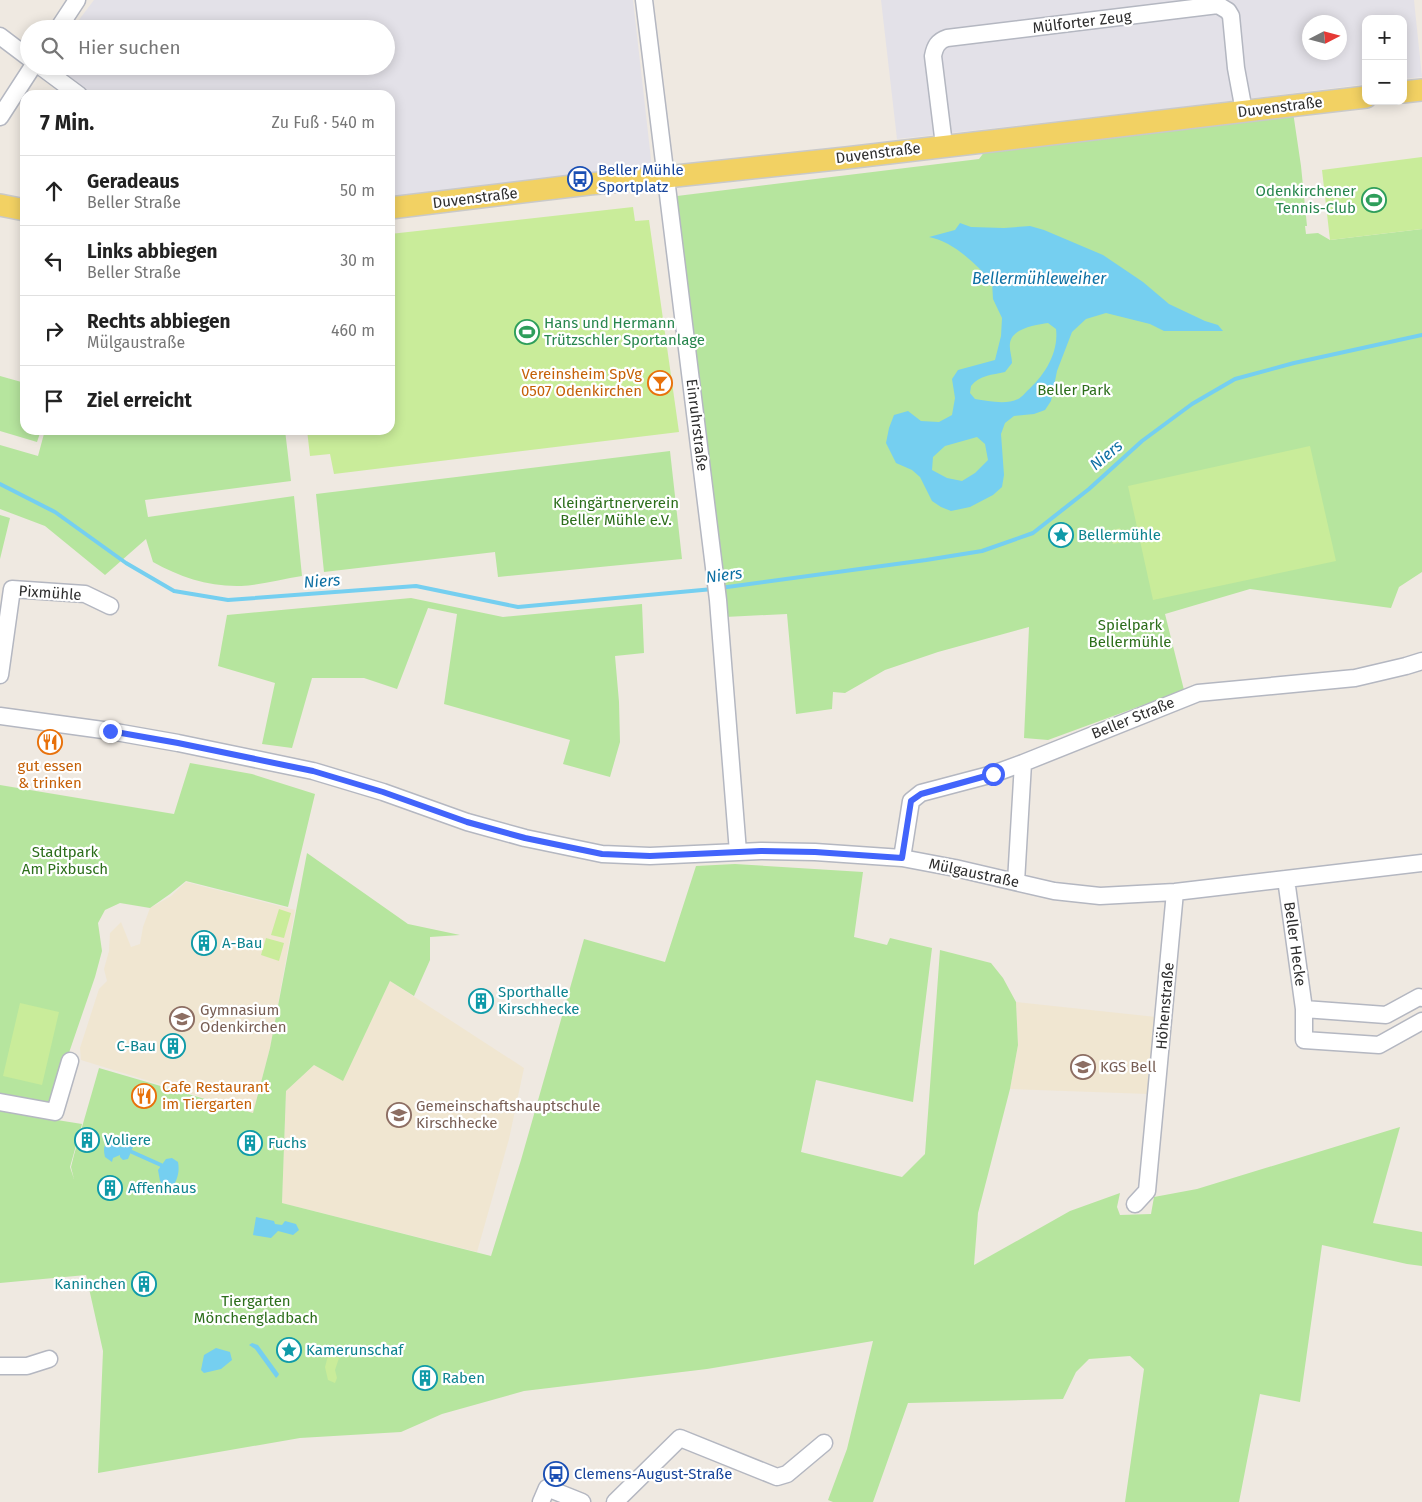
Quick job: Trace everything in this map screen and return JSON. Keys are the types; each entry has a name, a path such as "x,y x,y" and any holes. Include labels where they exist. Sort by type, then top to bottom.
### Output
{"main road":[{"path":"1407,92 1422,90"},
{"name":"Duvenstraße","path":"395,207 1362,97"},
{"path":"0,204 20,209"}],"street":[{"path":"64,20 77,0"},
{"name":"Einruhrstraße","path":"644,0 718,600 738,852"},
{"name":"Mülforter Zeug","path":"944,145 933,56 935,47 940,40 1218,5 1228,11 1231,16 1236,68 1244,111"},
{"path":"0,36 20,51"},
{"path":"0,117 27,75"},
{"path":"52,75 71,90"},
{"name":"Pixmühle","path":"0,675 12,589 85,594 110,606"},
{"name":"Beller Straße","path":"902,858 911,801 921,794 993,774 1198,693 1355,678 1422,661"},
{"name":"Mülgaustraße","path":"0,716 110,731 313,771 383,792 467,822 577,850 602,854 650,856 738,852 815,852 902,858 1061,892 1100,896 1176,892 1422,863"},
{"path":"1016,882 1023,763"},
{"name":"Beller Hecke","path":"1286,879 1304,1009 1304,1040 1379,1045 1422,1021"},
{"name":"Höhenstraße","path":"1135,1204 1147,1191 1176,892"},
{"path":"1304,1009 1386,1015 1419,997 1422,998"},
{"path":"0,1102 55,1112 70,1061"},
{"path":"0,1366 27,1366 49,1359"},
{"path":"615,1502 680,1438 777,1477 787,1474 824,1443"},
{"path":"544,1495 577,1501"}],"shaded area":[{"path":"94,0 633,0 652,168 395,198 395,90 87,90 67,75 395,75 395,20 79,20"},
{"path":"881,0 1414,0 1422,77 1407,79 1407,15 1362,15 1362,84 897,139"},
{"name":"Gymnasium Odenkirchen","path":"186,882 295,910 270,1048 253,1113 81,1060 80,1048 99,989 107,981 104,969 109,951 110,933 121,922 131,947 140,944 143,927 150,908 171,896"},
{"name":"Gemeinschaftshauptschule Kirschhecke","path":"390,981 524,1068 509,1139 477,1252 282,1203 286,1091 314,1065 343,1080"},
{"name":"KGS Bell","path":"1016,1002 1156,1017 1149,1094 1010,1089 1018,1045"}],"green space":[{"name":"Beller Park","path":"1293,112 1301,166 1307,226 1305,226 1306,234 1318,233 1330,240 1422,229 1422,572 1399,587 1391,608 1250,589 1165,614 1184,690 1048,740 1024,738 1029,627 938,652 885,670 845,693 833,692 832,709 796,714 787,614 725,617 675,201 678,201 677,196 979,159 988,147"},
{"name":"Odenkirchener Tennis-Club","path":"1422,157 1422,229 1330,240 1322,170"},
{"name":"Hans und Hermann Trützschler Sportanlage","path":"633,207 635,221 649,220 679,432 334,474 330,454 310,456 308,435 395,435 395,233"},
{"path":"0,376 20,382 20,435 39,435 37,442 0,431"},
{"path":"44,435 286,435 291,481 145,500 148,517 294,496 302,576 241,586 206,583 184,576 153,562 146,539 105,575 45,526 0,509 0,445 38,456"},
{"path":"1310,446 1336,561 1153,600 1128,486"},
{"name":"Kleingärtnerverein Beller Mühle e.V.","path":"670,451 682,559 498,577 495,552 324,572 316,494"},
{"path":"0,515 10,518 0,559"},
{"path":"1120,528 1123,542 1113,544 1110,531"},
{"path":"411,598 503,617 642,604 644,653 615,656 620,742 610,777 563,764 570,740 444,704 457,614 428,608 397,689 364,678 312,678 292,748 262,744 275,683 218,666 227,615"},
{"path":"190,763 252,774 315,794 288,907 186,881 150,908 120,903 105,910 98,923 102,951 61,1076 57,1120 82,1124 70,1167 74,1179 71,1167 99,1068 253,1113 270,1048 307,853 408,924 460,935 430,937 430,960 414,996 390,981 343,1081 314,1065 286,1091 282,1203 491,1256 521,1160 584,939 665,962 696,866 735,864 863,872 854,937 887,945 890,938 932,948 913,1102 816,1080 801,1152 902,1177 925,1154 940,950 991,963 1003,978 1016,1002 1018,1045 1010,1089 978,1213 974,1265 1070,1211 1120,1193 1117,1207 1120,1215 1151,1214 1154,1197 1197,1189 1400,1127 1373,1223 1422,1232 1422,1266 1322,1245 1300,1402 1260,1394 1239,1502 1125,1502 1144,1369 1130,1356 1089,1359 1076,1372 1063,1399 908,1403 873,1502 833,1502 828,1500 847,1449 873,1341 707,1369 524,1391 442,1414 401,1432 300,1438 98,1473 103,1351 86,1275 0,1283 0,785 174,814"},
{"path":"279,909 291,913 284,938 271,935"},
{"path":"266,938 284,943 279,961 261,955"},
{"path":"20,1003 59,1012 42,1085 3,1076"},
{"path":"329,1352 340,1355 335,1370 337,1378 335,1383 328,1380 325,1367"}],"water":[{"name":"Bellermühleweiher","path":"960,223 971,227 1004,228 1030,226 1044,230 1103,255 1143,282 1169,304 1218,325 1223,331 1164,331 1150,324 1106,313 1086,319 1072,332 1057,371 1051,401 1045,410 1034,414 1014,416 1005,423 1001,434 1004,475 1002,487 993,495 970,507 951,511 932,501 920,477 912,470 896,463 886,443 894,415 908,411 921,421 939,422 952,415 955,398 952,379 958,370 995,360 1001,336 1002,318 993,299 992,282 972,261 956,249 929,237 955,230","holes":["1048,323 1056,329 1055,347 1049,363 1033,385 1020,398 1013,401 997,402 975,399 970,393 971,386 975,382 986,376 1005,372 1012,363 1010,343 1015,334 1025,328","977,437 985,444 988,460 975,473 962,481 947,478 932,470 933,457 945,446"]},
{"path":"109,1138 110,1143 120,1147 125,1145 133,1147 128,1159 123,1160 120,1155 113,1158 112,1162 105,1157 104,1147"},
{"path":"172,1158 178,1162 178,1176 172,1188 165,1188 160,1181 158,1170 166,1159"},
{"path":"256,1217 274,1221 275,1224 282,1225 285,1221 296,1224 299,1230 293,1235 278,1231 271,1238 253,1235"},
{"path":"252,1343 258,1345 279,1374 276,1378 255,1349 249,1345"},
{"path":"216,1348 230,1352 232,1360 221,1369 204,1373 201,1370 204,1355"}],"waterway":[{"name":"Niers","path":"720,588 982,551 1033,533 1089,489 1142,441 1192,404 1235,379 1294,363 1422,335"},
{"name":"Niers","path":"0,484 55,512 126,563 174,591 228,600 416,586 518,607 713,589"},
{"path":"132,1152 161,1165"}],"place":[{"name":"Beller Mühle Sportplatz","path":"580,179"},
{"name":"Odenkirchener Tennis-Club","path":"1374,200"},
{"name":"Hans und Hermann Trützschler Sportanlage","path":"527,332"},
{"name":"Vereinsheim SpVg 0507 Odenkirchen","path":"660,383"},
{"name":"Bellermühle","path":"1061,535"},
{"name":"gut essen & trinken","path":"50,742"},
{"name":"A-Bau","path":"204,943"},
{"name":"Sporthalle Kirschhecke","path":"481,1001"},
{"name":"Gymnasium Odenkirchen","path":"182,1019"},
{"name":"C-Bau","path":"173,1046"},
{"name":"KGS Bell","path":"1083,1067"},
{"name":"Cafe Restaurant im Tiergarten","path":"144,1096"},
{"name":"Gemeinschaftshauptschule Kirschhecke","path":"399,1115"},
{"name":"Voliere","path":"87,1140"},
{"name":"Fuchs","path":"250,1143"},
{"name":"Affenhaus","path":"110,1188"},
{"name":"Kaninchen","path":"144,1284"},
{"name":"Kamerunschaf","path":"289,1350"},
{"name":"Raben","path":"425,1378"},
{"name":"Clemens-August-Straße","path":"556,1474"}],"route":[{"path":"110,731 313,771 383,792 467,822 525,838 602,854 650,856 761,851 815,852 902,858 911,801 921,794 993,774"}],"park label":[{"name":"Spielpark Bellermühle","path":"1130,634"},
{"name":"Stadtpark Am Pixbusch","path":"65,860"},
{"name":"Tiergarten Mönchengladbach","path":"256,1310"}]}
